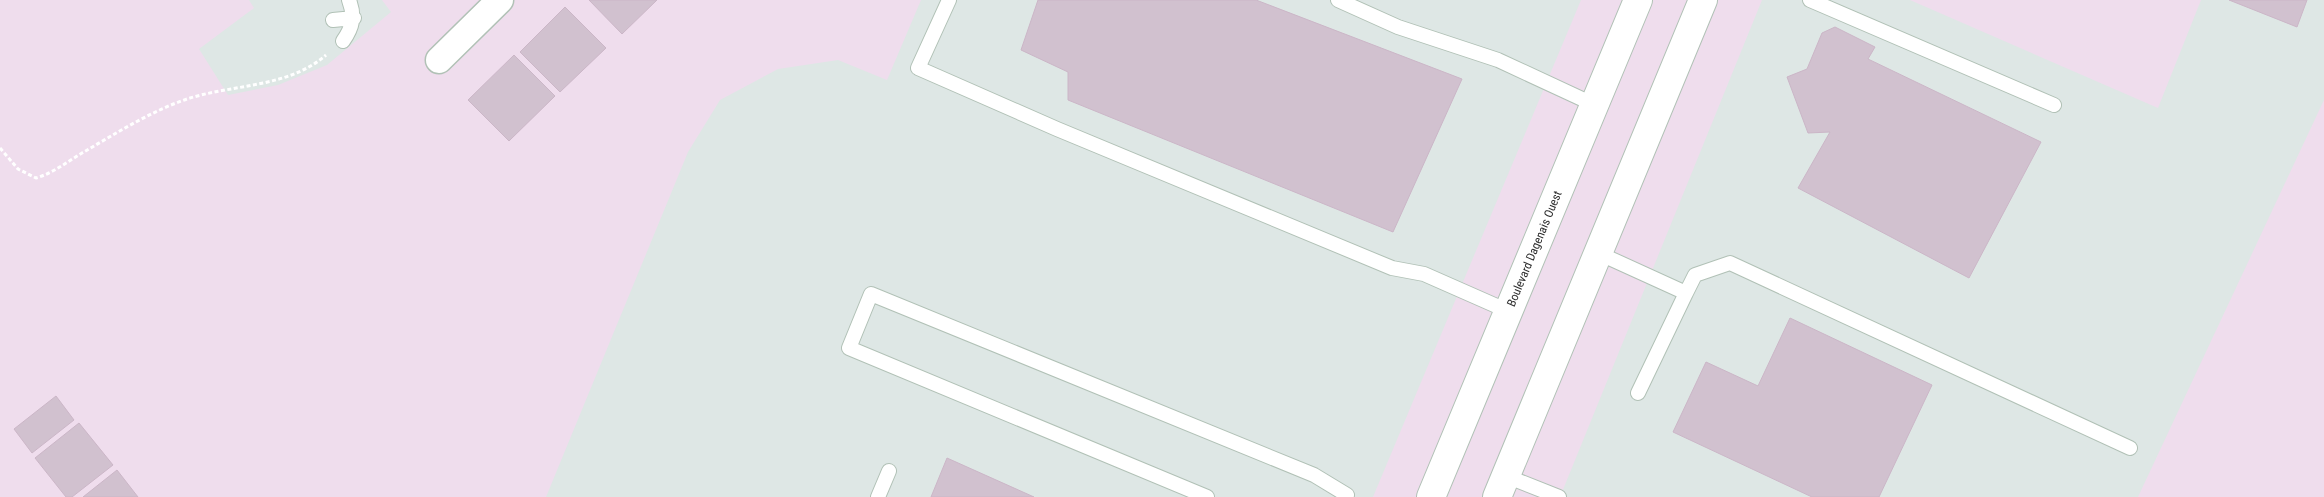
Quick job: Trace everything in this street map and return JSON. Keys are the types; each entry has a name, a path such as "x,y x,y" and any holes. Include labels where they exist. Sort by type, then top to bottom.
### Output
{"main road":[{"name":"Boulevard Dagenais Ouest","path":"1430,497 1638,0"},
{"path":"1501,486 1703,0"}],"street":[{"path":"439,60 500,0"}],"lane":[{"path":"343,41 349,32 354,18 349,0"},
{"path":"949,0 918,68 1056,128 1392,268 1424,274 1508,311"},
{"path":"1338,0 1398,27 1498,60 1595,104"},
{"path":"1810,0 2054,105"},
{"path":"333,20 354,18"},
{"path":"1598,253 1686,293"},
{"path":"1638,392 1695,275 1730,263 2130,448"},
{"path":"1207,497 849,348 871,294 1314,475 1348,496"},
{"path":"878,497 889,471"},
{"path":"1501,486 1559,497"}],"path":[{"path":"0,148 18,170 26,175 36,178 47,175 105,140 186,100 302,72 343,41"}],"shaded area":[{"path":"249,0 382,0 391,12 327,65 278,85 228,95 199,49 254,8"},
{"path":"921,0 1581,0 1373,497 546,497 688,152 720,100 778,69 838,60 887,80"},
{"path":"1762,0 1910,0 2158,108 2201,0 2324,0 2324,100 2138,497 1560,497"}],"building":[{"path":"589,0 657,0 622,34"},
{"path":"1038,0 1256,0 1462,79 1393,232 1068,100 1068,72 1021,50"},
{"path":"2229,0 2307,0 2297,27"},
{"path":"565,7 606,48 560,92 520,52"},
{"path":"1835,27 1875,47 1868,59 2041,142 1969,278 1798,188 1830,132 1808,133 1787,77 1807,69 1822,33"},
{"path":"514,55 555,96 509,141 468,100"},
{"path":"1790,318 1932,385 1879,497 1812,497 1673,432 1706,362 1758,386"},
{"path":"56,396 74,420 32,453 14,429"},
{"path":"79,423 113,465 72,497 66,497 35,458"},
{"path":"947,458 1034,497 931,497"},
{"path":"117,470 138,497 83,497"}]}
